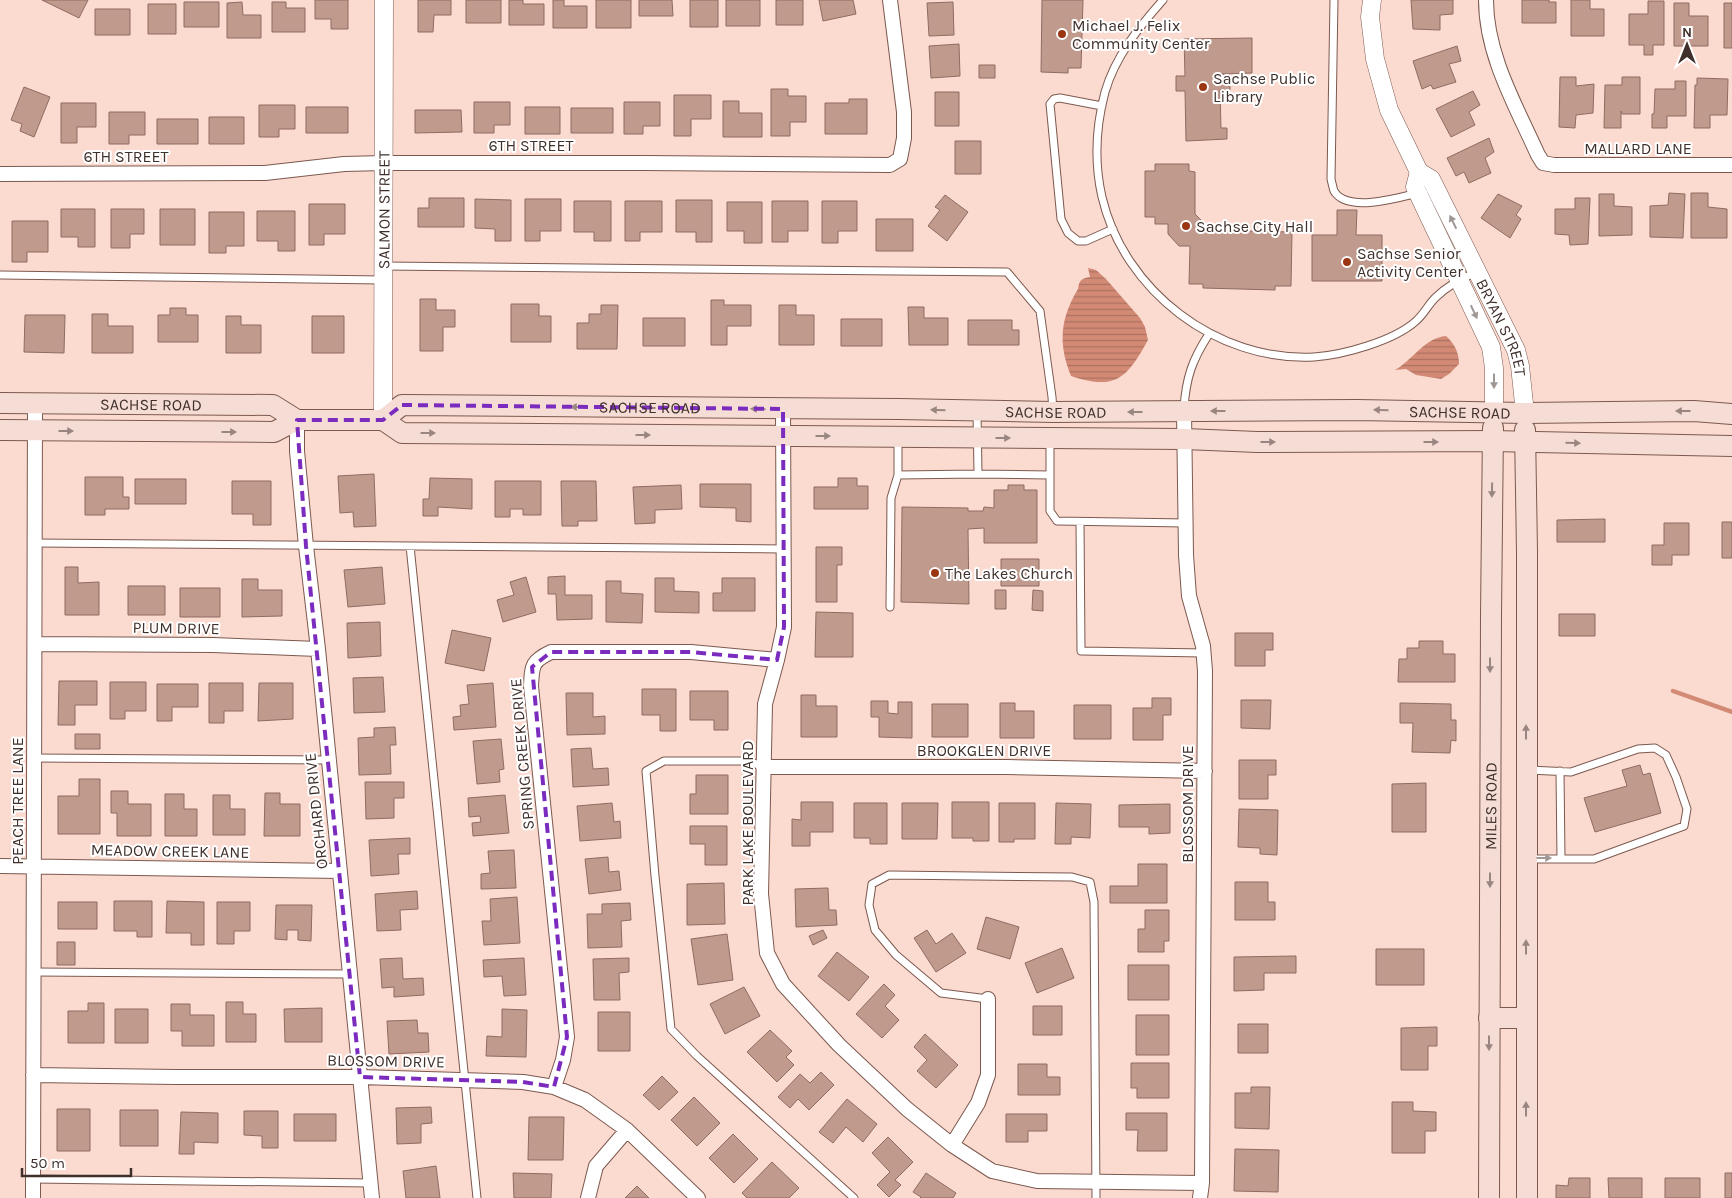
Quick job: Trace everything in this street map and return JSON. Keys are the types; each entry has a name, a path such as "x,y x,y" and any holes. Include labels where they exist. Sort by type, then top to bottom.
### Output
{"main road":[{"name":"SACHSE ROAD","path":"0,403 273,405 297,420"},
{"name":"SACHSE ROAD","path":"383,420 402,406 1053,412 1357,410 1525,413 1694,411 1732,414"},
{"name":"MILES ROAD","path":"1489,1198 1494,412"},
{"path":"1525,413 1527,552 1527,1198"},
{"name":"SACHSE ROAD","path":"0,430 274,432 297,420 383,420 402,433 1185,439 1266,442 1493,441 1732,446"},
{"path":"1489,1018 1526,1018"}],"street":[{"name":"SALMON STREET","path":"383,420 384,0"},
{"name":"6TH STREET","path":"0,174 265,173 344,164 384,163 890,165 900,159 904,138 904,112 890,0"},
{"name":"BRYAN STREET","path":"1372,0 1370,17 1375,59 1389,110 1419,172 1431,179 1516,350 1520,366 1525,413"},
{"name":"MALLARD LANE","path":"1486,0 1490,37 1498,65 1543,163 1554,165 1732,166"},
{"name":"BRYAN STREET","path":"1419,172 1415,187 1490,348 1494,368 1494,412"},
{"name":"PEACH TREE LANE","path":"33,1198 35,403"},
{"name":"PARK LAKE BOULEVARD","path":"783,409 784,627 765,704 761,894 767,954 783,984 839,1045 907,1110 952,1145 992,1171 1037,1181 1202,1183"},
{"name":"BLOSSOM DRIVE","path":"1184,412 1189,596 1204,653 1202,1183 1200,1198"},
{"name":"ORCHARD DRIVE","path":"297,420 297,451 306,546 318,649 372,1198"},
{"name":"PLUM DRIVE","path":"35,644 213,645 318,649"},
{"name":"SPRING CREEK DRIVE","path":"554,1087 563,1060 566,1037 531,686 532,667 538,658 551,652 691,652 777,660"},
{"name":"BROOKGLEN DRIVE","path":"763,767 1204,771"},
{"name":"MEADOW CREEK LANE","path":"0,866 340,871"},
{"path":"952,1145 978,1103 988,1075 988,999"},
{"name":"BLOSSOM DRIVE","path":"33,1075 360,1077 522,1082 554,1087 585,1100 627,1130 698,1198"},
{"path":"588,1198 596,1166 627,1130"}],"lane":[{"path":"1163,0 1140,25 1117,62 1102,106 1098,126 1096,158 1102,197 1113,229 1138,273 1163,301 1209,334 1237,346 1278,355 1314,357 1353,350 1388,338 1415,322 1435,298 1459,279 1477,272"},
{"path":"1334,0 1330,179 1335,192 1344,199 1360,204 1418,193 1434,185"},
{"path":"1102,106 1060,98 1050,104 1061,220 1068,233 1078,241 1086,241 1113,229"},
{"path":"0,275 1007,272 1040,311 1053,412"},
{"path":"1184,412 1186,390 1192,362 1209,334"},
{"path":"977,411 978,474"},
{"path":"890,607 891,498 898,474 898,437"},
{"path":"1050,438 1050,511 1057,521 1186,523"},
{"path":"898,474 1050,475"},
{"path":"1080,522 1081,651 1204,653"},
{"path":"35,543 784,549"},
{"path":"410,546 477,1198"},
{"path":"1526,770 1571,772 1638,749 1655,748 1666,755 1687,809 1684,826 1594,859 1526,859"},
{"path":"34,758 329,760"},
{"path":"763,767 749,762 664,761 646,771 671,1029 697,1056 854,1198"},
{"path":"1560,771 1561,858"},
{"path":"988,999 941,993 896,955 874,930 869,905 872,884 889,875 1072,877 1090,882 1094,902 1096,1198"},
{"path":"34,972 350,974"},
{"path":"33,1179 370,1183"}],"highlighted area":[{"path":"402,405 783,409 784,627 777,660 691,652 551,652 532,667 567,1037 554,1087 523,1082 360,1077 306,546 297,420 383,420"}],"shaded area":[{"path":"1088,268 1096,270 1106,279 1140,318 1145,327 1148,340 1141,353 1126,372 1110,381 1099,382 1071,376 1064,353 1064,321 1080,282 1084,278 1090,277"},
{"path":"1446,336 1454,345 1459,360 1459,364 1449,374 1441,379 1416,375 1406,369 1395,370 1431,341"}],"building":[{"path":"42,0 88,0 79,18"},
{"path":"315,0 348,0 348,29 331,29 331,19 315,19"},
{"path":"418,0 451,0 451,15 434,15 433,32 418,32"},
{"path":"466,0 501,0 501,23 466,23"},
{"path":"509,0 523,0 523,4 544,4 544,25 509,25"},
{"path":"553,0 564,0 564,6 587,6 587,28 553,28"},
{"path":"596,0 631,0 631,28 596,28"},
{"path":"639,0 672,0 673,16 639,16"},
{"path":"690,0 718,0 718,27 690,27"},
{"path":"726,0 760,0 760,26 726,26"},
{"path":"776,0 803,0 803,25 776,25"},
{"path":"819,0 853,0 856,14 823,21"},
{"name":"Michael J. Felix Community Center","path":"1042,0 1083,0 1081,68 1068,68 1068,73 1041,72"},
{"path":"1411,0 1453,0 1453,14 1440,15 1440,30 1413,29"},
{"path":"1522,0 1549,0 1549,2 1556,2 1556,23 1522,23"},
{"path":"1571,0 1590,0 1590,9 1604,9 1604,36 1571,36"},
{"path":"1648,1 1664,1 1664,45 1653,45 1653,55 1644,55 1644,45 1629,45 1629,14 1648,14"},
{"path":"184,2 219,2 219,27 184,27"},
{"path":"242,2 243,15 261,15 261,38 227,38 227,3"},
{"path":"272,2 286,2 286,8 305,8 305,32 272,32"},
{"path":"953,2 954,35 929,36 927,3"},
{"path":"1674,3 1689,3 1689,16 1708,16 1708,46 1674,46"},
{"path":"1724,3 1732,3 1732,48 1724,48"},
{"path":"148,4 176,4 176,34 148,34"},
{"path":"95,9 130,9 130,35 95,35"},
{"name":"Sachse Public Library","path":"1252,38 1252,73 1220,74 1230,75 1230,90 1220,90 1221,128 1227,128 1227,139 1186,141 1185,91 1176,91 1176,76 1185,76 1184,39"},
{"path":"959,44 960,76 931,78 929,46"},
{"path":"1457,46 1461,61 1449,64 1456,82 1433,89 1431,85 1422,89 1413,61"},
{"path":"979,65 995,65 995,78 979,78"},
{"path":"1560,77 1576,77 1576,86 1594,84 1593,113 1576,115 1575,128 1559,127"},
{"path":"1622,77 1640,77 1640,114 1622,114 1621,111 1621,128 1604,128 1605,85 1622,85"},
{"path":"1697,78 1728,79 1727,115 1710,115 1710,128 1694,128 1695,85 1697,85"},
{"path":"1675,81 1686,81 1686,116 1667,116 1667,128 1652,128 1655,89 1675,89"},
{"path":"24,87 50,97 34,137 20,131 22,124 11,120"},
{"path":"771,89 788,89 788,96 806,96 806,122 790,122 790,136 771,136"},
{"path":"1473,91 1480,105 1469,112 1475,125 1451,137 1436,109"},
{"path":"935,92 959,92 959,126 935,126"},
{"path":"674,95 711,95 711,119 691,119 691,136 674,136"},
{"path":"849,99 867,99 867,134 825,134 825,103 849,103"},
{"path":"723,101 739,101 739,113 762,113 762,137 723,137"},
{"path":"474,102 510,102 510,125 494,125 494,133 474,133"},
{"path":"624,102 660,102 660,126 643,126 643,134 624,134"},
{"path":"61,103 96,103 96,127 77,127 77,143 61,143"},
{"path":"259,105 295,105 295,129 279,129 279,137 259,137"},
{"path":"306,107 348,107 348,133 306,133"},
{"path":"525,107 560,107 560,134 525,134"},
{"path":"571,108 613,108 613,133 571,133"},
{"path":"415,110 461,110 462,132 415,133"},
{"path":"109,112 145,112 145,135 129,135 129,144 109,144"},
{"path":"209,117 244,117 244,144 209,144"},
{"path":"157,119 198,119 198,144 157,144"},
{"path":"1489,138 1494,152 1485,158 1491,173 1469,183 1464,172 1456,176 1447,158"},
{"path":"955,141 981,141 981,174 955,174"},
{"name":"Sachse City Hall","path":"1155,164 1189,164 1189,171 1195,172 1195,214 1203,222 1202,230 1292,232 1291,286 1275,286 1275,290 1203,288 1203,284 1189,284 1190,246 1179,246 1168,234 1168,224 1155,224 1155,217 1145,217 1145,171 1155,171"},
{"path":"1669,193 1685,194 1683,238 1650,237 1650,206 1668,205"},
{"path":"1691,193 1708,193 1708,207 1727,209 1727,238 1691,238"},
{"path":"1498,194 1522,206 1516,215 1521,219 1510,238 1481,218"},
{"path":"1599,194 1614,194 1614,206 1632,207 1632,235 1599,236"},
{"path":"945,195 968,212 947,241 928,226 940,210 935,207"},
{"path":"429,198 464,198 464,227 418,227 418,208 429,208"},
{"path":"1575,198 1590,198 1588,244 1570,245 1569,235 1555,234 1555,209 1575,209"},
{"path":"475,199 511,200 511,241 495,241 495,229 475,228"},
{"path":"525,199 561,199 561,231 540,231 540,241 525,241"},
{"path":"676,200 712,200 712,242 696,242 696,232 676,232"},
{"path":"574,201 611,201 611,241 594,241 594,232 574,232"},
{"path":"625,201 662,201 662,232 640,232 640,241 625,241"},
{"path":"772,201 808,201 808,231 788,231 788,242 772,242"},
{"path":"822,201 857,201 857,231 838,231 838,243 822,243"},
{"path":"727,202 762,202 762,243 744,243 744,231 727,231"},
{"path":"309,204 345,204 345,234 324,234 324,245 309,245"},
{"path":"61,209 95,209 95,247 78,247 78,237 61,237"},
{"path":"111,209 144,209 144,234 130,234 130,248 111,248"},
{"path":"160,209 195,209 195,245 160,245"},
{"name":"Sachse Senior Activity Center","path":"1337,210 1357,210 1356,235 1382,235 1382,281 1312,281 1312,235 1337,235"},
{"path":"257,211 295,211 295,251 278,251 278,241 257,241"},
{"path":"209,212 244,212 244,246 226,246 226,253 209,253"},
{"path":"876,219 913,219 913,251 876,251"},
{"path":"12,221 48,221 48,252 27,252 27,262 12,262"},
{"path":"420,299 436,299 436,310 455,310 455,327 443,327 443,351 420,351"},
{"path":"711,300 724,300 724,305 751,305 751,326 727,326 727,345 711,345"},
{"path":"511,304 539,304 539,316 551,316 551,342 511,342"},
{"path":"601,305 618,305 617,349 577,349 577,323 589,323 589,314 601,314"},
{"path":"779,305 796,305 796,315 814,315 814,345 779,345"},
{"path":"908,307 924,307 924,318 948,318 948,345 909,345"},
{"path":"170,308 186,308 186,315 198,315 198,342 158,342 158,315 170,315"},
{"path":"92,314 108,314 108,326 133,326 133,353 92,353"},
{"path":"25,315 65,315 64,353 24,352"},
{"path":"226,316 241,316 241,325 261,325 261,353 226,353"},
{"path":"312,316 344,316 344,353 312,353"},
{"path":"643,318 685,318 685,346 643,346"},
{"path":"841,319 882,319 882,346 841,346"},
{"path":"968,320 1012,320 1012,330 1019,330 1019,345 968,345"},
{"path":"374,474 376,526 354,527 353,512 340,513 338,476"},
{"path":"85,477 123,477 123,497 129,497 129,509 105,509 105,515 85,515"},
{"path":"430,478 472,479 472,509 438,507 438,516 423,516 423,499 429,499"},
{"path":"838,478 857,478 857,486 868,486 868,509 814,509 814,487 838,487"},
{"path":"135,479 186,479 186,504 135,504"},
{"path":"232,481 271,481 271,525 253,525 253,514 232,514"},
{"path":"495,481 541,481 541,515 523,515 523,509 510,509 510,517 495,517"},
{"path":"561,481 596,481 597,521 578,521 578,526 562,526"},
{"path":"700,484 751,484 751,522 736,521 736,508 700,507"},
{"path":"681,485 682,509 655,510 655,523 635,524 633,487"},
{"name":"The Lakes Church","path":"1008,485 1024,485 1024,490 1037,490 1037,543 984,543 984,528 968,529 969,604 901,602 902,507 968,508 968,511 983,511 984,507 994,508 994,490 1008,490"},
{"path":"1605,519 1605,542 1557,542 1557,520"},
{"path":"1722,522 1732,522 1732,558 1722,558"},
{"path":"1664,523 1689,523 1689,555 1672,555 1672,565 1652,565 1652,545 1664,545"},
{"path":"816,547 842,547 842,565 837,565 837,602 816,602"},
{"path":"1001,559 1039,559 1039,586 1001,586"},
{"path":"65,567 78,567 78,583 99,582 99,615 65,615"},
{"path":"382,567 385,604 348,607 344,570"},
{"path":"565,576 565,595 592,595 592,619 557,620 556,594 548,594 548,577"},
{"path":"526,577 536,612 503,622 497,600 514,595 510,582"},
{"path":"655,578 674,578 674,591 699,592 699,613 655,612"},
{"path":"722,578 755,578 755,611 713,611 713,593 722,593"},
{"path":"242,579 258,579 258,590 282,590 282,616 242,617"},
{"path":"606,581 621,581 621,593 643,594 642,623 606,622"},
{"path":"128,586 165,586 165,615 128,615"},
{"path":"180,588 220,588 220,617 180,617"},
{"path":"995,590 1006,590 1006,609 995,609"},
{"path":"1033,590 1043,591 1043,611 1032,610"},
{"path":"816,612 853,613 853,657 815,657"},
{"path":"1559,614 1595,614 1595,636 1559,636"},
{"path":"380,622 381,656 348,658 347,623"},
{"path":"452,630 491,638 484,671 445,663"},
{"path":"1235,633 1273,633 1273,650 1265,650 1265,666 1235,666"},
{"path":"1419,641 1443,641 1443,654 1455,654 1455,682 1398,682 1399,659 1407,659 1407,648 1419,648"},
{"path":"383,677 385,712 354,713 353,678"},
{"path":"59,681 97,681 97,705 75,705 75,725 58,725"},
{"path":"110,682 146,682 146,711 125,711 125,719 110,719"},
{"path":"209,683 243,683 243,711 224,711 224,723 209,723"},
{"path":"259,683 293,683 293,719 258,721"},
{"path":"493,683 496,727 454,730 453,717 461,716 460,705 469,704 467,685"},
{"path":"157,684 198,684 198,707 172,707 172,721 157,721"},
{"path":"642,689 676,689 676,731 660,731 660,715 642,715"},
{"path":"690,691 728,691 728,730 714,730 714,720 690,720"},
{"path":"566,693 593,693 593,717 605,716 605,734 567,735"},
{"path":"801,695 816,695 816,706 837,706 837,737 801,737"},
{"path":"1152,698 1171,698 1171,715 1163,715 1163,740 1133,740 1133,708 1152,708"},
{"path":"1241,700 1271,700 1270,729 1241,728"},
{"path":"871,701 888,701 888,713 898,714 898,702 912,702 912,738 879,737 879,717 871,717"},
{"path":"1000,703 1015,703 1015,711 1034,711 1034,738 1000,738"},
{"path":"1400,703 1451,704 1451,720 1456,720 1456,741 1451,740 1450,753 1412,752 1413,723 1400,723"},
{"path":"932,704 968,704 968,737 932,737"},
{"path":"1074,705 1111,705 1111,739 1074,739"},
{"path":"395,727 396,745 390,745 391,774 359,775 358,738 374,737 374,728"},
{"path":"75,734 100,734 100,749 75,749"},
{"path":"501,739 504,769 499,770 500,782 477,784 473,741"},
{"path":"591,748 593,769 608,768 609,785 573,787 571,749"},
{"path":"1239,760 1276,760 1276,775 1268,775 1268,799 1239,799"},
{"path":"1640,765 1643,775 1650,773 1661,813 1595,832 1584,798 1627,786 1622,770"},
{"path":"696,775 728,775 728,814 690,814 690,794 696,794"},
{"path":"79,779 100,779 100,834 58,834 58,796 79,796"},
{"path":"365,782 404,782 404,798 394,798 394,818 366,819"},
{"path":"1426,783 1426,832 1392,832 1392,784"},
{"path":"111,791 128,791 128,804 151,804 151,836 117,836 117,813 111,813"},
{"path":"265,793 280,793 280,804 300,804 300,836 264,836"},
{"path":"165,794 184,794 184,809 197,809 197,836 165,836"},
{"path":"213,795 230,795 230,809 245,809 245,835 213,835"},
{"path":"505,795 509,833 473,836 472,823 481,822 480,816 469,817 468,798"},
{"path":"801,802 833,802 833,832 810,832 810,846 792,846 792,819 801,820"},
{"path":"952,802 989,802 989,841 973,841 973,838 952,838"},
{"path":"612,803 614,822 620,821 621,838 580,841 577,806"},
{"path":"854,803 887,803 887,844 870,844 870,838 854,838"},
{"path":"902,803 938,803 937,839 902,839"},
{"path":"999,803 1035,803 1035,839 1014,839 1014,842 999,842"},
{"path":"1056,803 1091,804 1090,838 1071,837 1071,844 1055,844"},
{"path":"1170,804 1170,833 1149,834 1149,827 1119,827 1119,805"},
{"path":"1239,809 1278,810 1277,855 1260,854 1260,848 1238,847"},
{"path":"690,826 727,826 727,865 705,865 705,844 690,844"},
{"path":"410,838 410,854 398,854 399,874 371,876 369,840"},
{"path":"514,850 516,888 481,889 481,874 490,873 488,851"},
{"path":"608,857 609,872 619,871 621,890 589,894 585,859"},
{"path":"1138,864 1167,864 1167,903 1110,903 1110,886 1138,886"},
{"path":"1235,882 1268,882 1268,902 1275,902 1275,920 1235,920"},
{"path":"724,883 725,924 687,925 687,884"},
{"path":"828,888 829,910 836,910 837,925 796,927 795,889"},
{"path":"417,891 418,909 400,910 401,930 377,931 375,894"},
{"path":"517,897 520,943 484,945 482,921 491,921 490,899"},
{"path":"114,901 152,901 152,937 137,937 137,931 114,931"},
{"path":"167,901 204,902 204,945 191,945 191,933 166,933"},
{"path":"58,902 97,902 97,929 58,929"},
{"path":"217,902 250,902 250,931 234,931 234,944 217,944"},
{"path":"630,903 631,920 621,921 622,947 588,948 587,914 602,914 602,904"},
{"path":"276,905 312,905 311,941 298,940 298,930 287,930 287,940 275,939"},
{"path":"1145,910 1169,910 1169,941 1164,941 1164,952 1138,952 1138,929 1145,929"},
{"path":"986,917 1019,927 1010,959 977,949"},
{"path":"823,930 827,938 813,945 809,936"},
{"path":"927,930 936,944 952,933 966,953 936,972 914,938"},
{"path":"727,934 733,980 698,985 691,939"},
{"path":"57,942 75,942 75,965 57,965"},
{"path":"1062,948 1074,978 1037,993 1025,963"},
{"path":"1376,949 1424,949 1424,985 1376,985"},
{"path":"837,952 869,977 849,1001 818,976"},
{"path":"1296,956 1296,973 1264,973 1264,990 1234,991 1234,957"},
{"path":"402,958 403,979 423,978 424,995 394,997 394,987 382,988 380,959"},
{"path":"524,958 526,995 504,996 502,976 484,977 483,960"},
{"path":"629,958 629,972 619,973 620,1000 594,1000 593,959"},
{"path":"1128,965 1169,965 1169,1000 1128,1000"},
{"path":"884,984 895,995 885,1006 899,1020 882,1038 856,1014"},
{"path":"744,987 760,1016 725,1034 710,1004"},
{"path":"226,1002 243,1002 243,1014 256,1014 256,1042 226,1042"},
{"path":"88,1003 104,1003 104,1043 68,1043 68,1011 88,1011"},
{"path":"171,1004 190,1004 190,1015 214,1015 214,1046 182,1046 182,1031 171,1031"},
{"path":"1033,1006 1062,1006 1062,1035 1033,1035"},
{"path":"322,1008 322,1042 285,1042 284,1009"},
{"path":"115,1009 148,1009 148,1043 115,1043"},
{"path":"502,1009 527,1010 526,1057 486,1056 487,1036 502,1037"},
{"path":"598,1012 630,1012 630,1051 598,1051"},
{"path":"1136,1015 1169,1015 1169,1055 1136,1055"},
{"path":"417,1020 418,1033 428,1033 429,1052 389,1054 387,1021"},
{"path":"1238,1024 1268,1024 1268,1053 1238,1053"},
{"path":"1437,1027 1437,1046 1428,1046 1428,1070 1401,1070 1401,1028"},
{"path":"770,1030 792,1051 786,1057 794,1065 777,1082 747,1052"},
{"path":"925,1034 958,1065 936,1088 917,1071 927,1060 914,1047"},
{"path":"1131,1063 1169,1063 1169,1098 1137,1098 1137,1088 1131,1088"},
{"path":"1018,1064 1047,1064 1047,1077 1060,1077 1060,1095 1018,1095"},
{"path":"821,1072 834,1085 809,1110 798,1099 790,1108 778,1097 800,1074 810,1083"},
{"path":"662,1076 678,1092 659,1110 643,1095"},
{"path":"1251,1087 1270,1087 1269,1129 1235,1128 1235,1093 1251,1093"},
{"path":"694,1097 720,1123 697,1146 671,1120"},
{"path":"847,1099 877,1124 863,1142 846,1127 833,1143 819,1132"},
{"path":"1392,1102 1413,1102 1413,1111 1436,1112 1436,1131 1425,1131 1425,1153 1392,1153"},
{"path":"431,1107 432,1123 421,1124 421,1143 397,1144 396,1108"},
{"path":"57,1109 90,1109 90,1151 57,1151"},
{"path":"120,1110 158,1110 158,1146 120,1146"},
{"path":"244,1111 278,1111 278,1148 262,1148 262,1136 244,1135"},
{"path":"181,1112 218,1113 218,1143 194,1142 194,1154 179,1154"},
{"path":"1126,1113 1167,1113 1167,1151 1137,1151 1138,1130 1126,1130"},
{"path":"294,1114 336,1114 336,1141 294,1141"},
{"path":"1006,1114 1047,1114 1047,1131 1028,1131 1028,1142 1006,1142"},
{"path":"529,1117 564,1117 563,1160 528,1160"},
{"path":"733,1134 758,1159 734,1183 709,1158"},
{"path":"888,1137 913,1162 895,1180 901,1185 889,1197 877,1185 890,1172 872,1153"},
{"path":"1235,1149 1279,1150 1278,1192 1234,1191"},
{"path":"772,1162 799,1188 789,1198 747,1198 742,1193"},
{"path":"436,1166 440,1198 406,1198 403,1171"},
{"path":"513,1173 552,1174 551,1198 514,1198"},
{"path":"926,1173 956,1193 953,1198 920,1198 913,1192"},
{"path":"1725,1173 1732,1173 1732,1198 1725,1198"},
{"path":"1569,1178 1590,1178 1590,1198 1556,1198 1556,1185 1568,1186"},
{"path":"1608,1178 1642,1178 1642,1198 1609,1198"},
{"path":"1665,1178 1700,1178 1700,1198 1665,1198"},
{"path":"637,1186 649,1198 625,1198"}],"waterway":[{"path":"1673,691 1732,712"}],"place":[{"name":"Michael J. Felix Community Center","path":"1062,34"},
{"name":"Sachse Public Library","path":"1203,87"},
{"name":"Sachse City Hall","path":"1186,226"},
{"name":"Sachse Senior Activity Center","path":"1347,262"},
{"name":"The Lakes Church","path":"935,573"}]}
